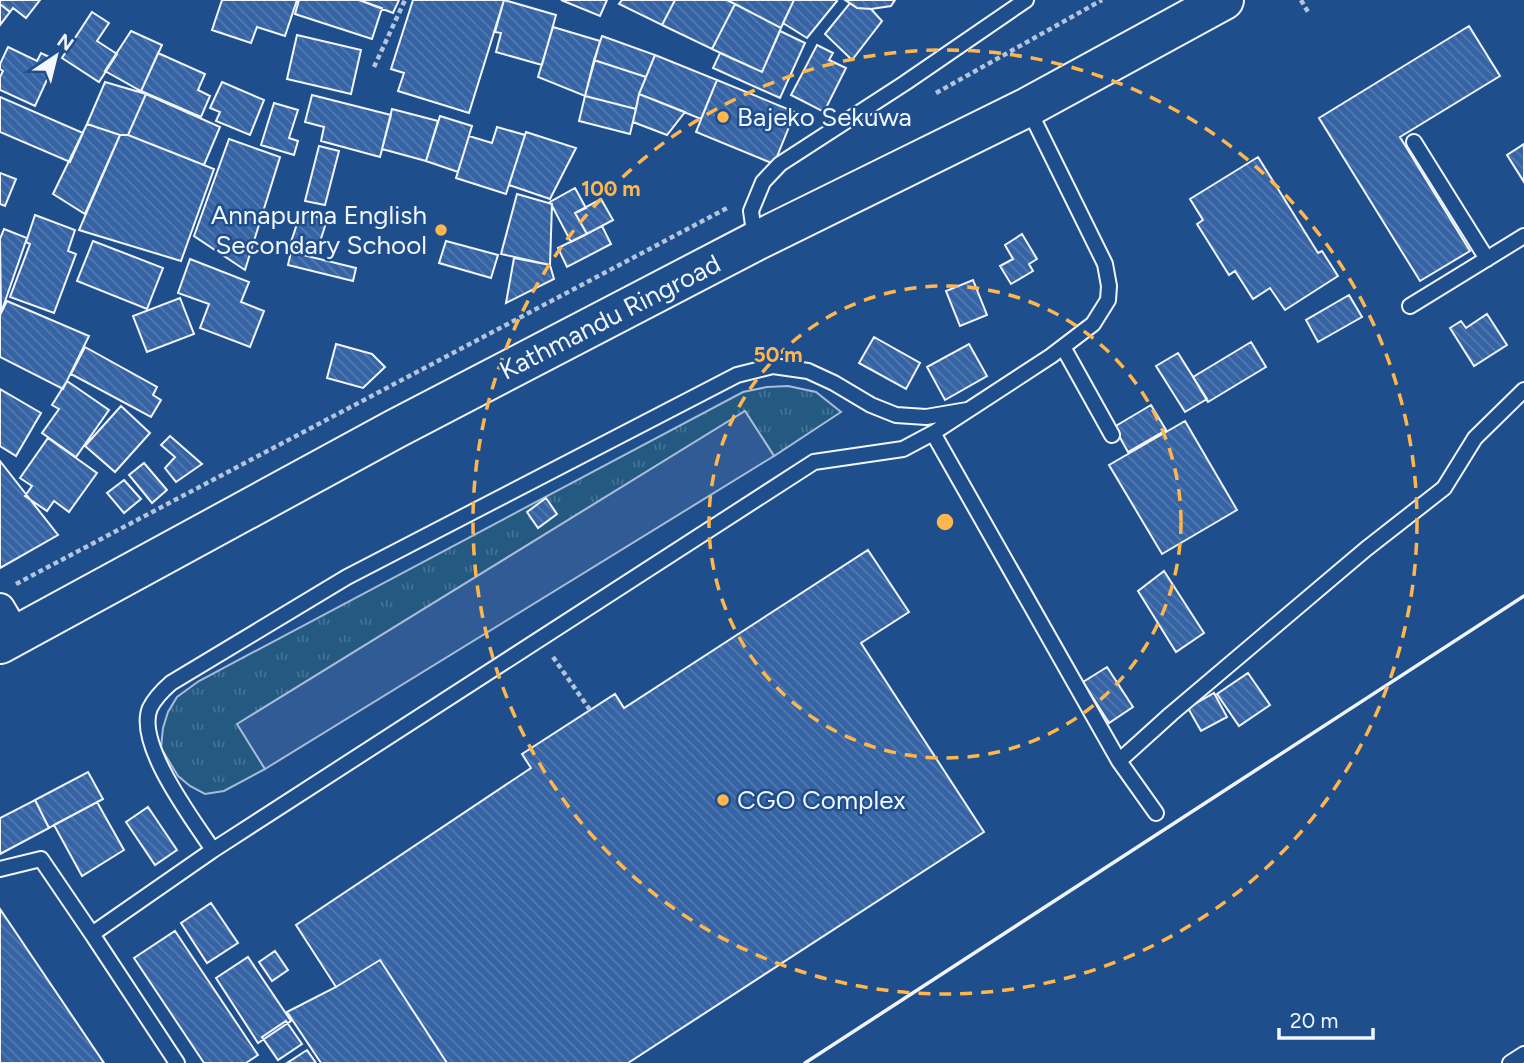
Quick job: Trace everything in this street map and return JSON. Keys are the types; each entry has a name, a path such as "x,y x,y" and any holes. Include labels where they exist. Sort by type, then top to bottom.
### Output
{"highway":[{"name":"Kathmandu Ringroad","path":"7,618 394,429 755,241 1028,107 1224,0"}],"lane":[{"path":"755,241 751,211 763,182 780,164 1026,0"},
{"path":"92,934 213,850 814,462 903,449 933,433 1063,347 1093,324 1108,300 1110,286 1105,264 1028,107"},
{"path":"1414,142 1487,259"},
{"path":"1410,306 1524,236"},
{"path":"1063,347 1112,435"},
{"path":"213,850 168,782 150,740 149,711 159,694 171,683 347,577 737,375 773,366 808,371 871,405 896,415 926,417 967,410"},
{"path":"1119,761 1335,575 1444,488 1475,438 1524,390"},
{"path":"933,433 1119,761 1156,813"},
{"path":"0,869 41,859 177,1063"},
{"path":"1510,1063 1524,1054"}],"path":[{"path":"374,67 405,0"},
{"path":"932,95 1102,0"},
{"path":"1301,0 1308,12"},
{"path":"7,618 759,191"},
{"path":"540,639 590,710"}],"green space":[{"path":"788,386 816,392 841,412 774,456 745,411 238,724 265,769 224,791 205,794 178,776 161,748 163,728 177,697 199,681 743,392"}],"shaded area":[{"path":"745,411 774,456 265,769 237,724"}],"building":[{"path":"0,0 40,0 26,18 13,8 10,12 0,4"},
{"path":"222,0 297,0 285,36 257,27 251,43 212,30"},
{"path":"299,0 359,0 382,8 372,39 295,14"},
{"path":"359,0 399,0 393,13"},
{"path":"413,0 504,0 469,113 398,91 404,73 391,69"},
{"path":"504,0 556,15 542,65 496,52 501,33 495,32"},
{"path":"561,0 607,0 600,16"},
{"path":"622,0 675,0 662,25 619,4"},
{"path":"675,0 727,0 735,4 712,49 662,25"},
{"path":"727,0 794,0 781,28"},
{"path":"794,0 837,1 807,38 783,23"},
{"path":"845,0 895,0 891,6 871,9 857,8"},
{"path":"850,3 857,8 871,9 882,21 852,60 825,34"},
{"path":"0,4 10,12 0,25"},
{"path":"735,4 781,28 762,72 712,49"},
{"path":"92,12 109,23 97,41 117,54 99,82 62,58"},
{"path":"1469,26 1500,76 1400,137 1470,251 1420,281 1319,118"},
{"path":"553,27 600,41 585,96 538,77"},
{"path":"131,31 162,45 141,91 105,71"},
{"path":"780,31 805,43 780,98 713,68 720,53 762,72"},
{"path":"297,35 361,50 351,94 287,79"},
{"path":"602,36 655,55 646,77 594,60"},
{"path":"817,45 833,53 829,60 846,68 824,112 791,95"},
{"path":"8,47 37,61 41,53 56,60 35,106 0,90 3,71 0,64"},
{"path":"158,53 205,74 198,90 210,96 201,117 141,91"},
{"path":"655,55 717,80 701,119 639,94"},
{"path":"594,60 646,77 636,109 585,96"},
{"path":"717,80 795,112 774,164 696,132"},
{"path":"105,82 146,94 128,135 87,124"},
{"path":"222,82 264,100 250,135 216,121 220,112 210,108"},
{"path":"146,94 220,127 204,165 128,135"},
{"path":"639,94 685,112 667,135 633,122"},
{"path":"312,95 391,115 380,157 321,141 324,127 305,122"},
{"path":"585,96 636,109 630,134 579,121"},
{"path":"0,97 83,133 70,162 0,132"},
{"path":"274,103 298,110 289,138 298,141 294,155 261,145"},
{"path":"392,109 438,121 426,161 382,149"},
{"path":"440,116 472,126 458,172 426,161"},
{"path":"87,124 120,135 85,214 53,194"},
{"path":"497,127 525,135 506,194 456,178 469,136 492,143"},
{"path":"526,132 576,148 550,199 509,185"},
{"path":"120,135 128,135 214,169 181,261 79,230"},
{"path":"229,139 280,157 245,270 194,236"},
{"path":"1524,144 1524,182 1507,155"},
{"path":"319,146 339,151 325,205 305,201"},
{"path":"1258,157 1318,253 1322,251 1338,276 1285,310 1270,288 1253,299 1235,271 1229,275 1197,224 1203,220 1190,199"},
{"path":"0,173 16,179 5,206 0,204"},
{"path":"575,188 586,208 575,213 587,234 571,242 550,202"},
{"path":"517,194 552,204 550,265 501,254"},
{"path":"601,199 613,220 587,234 575,213"},
{"path":"301,212 327,220 316,254 290,245"},
{"path":"35,215 75,230 68,251 76,254 54,313 10,297 30,244 26,242"},
{"path":"602,226 611,244 567,267 558,248"},
{"path":"4,229 27,238 1,313 0,239"},
{"path":"1022,234 1037,259 1029,264 1033,271 1011,284 1000,266 1013,259 1005,245"},
{"path":"93,241 163,268 147,309 77,281"},
{"path":"446,241 498,255 491,278 439,263"},
{"path":"291,252 356,268 353,281 288,265"},
{"path":"514,258 550,265 554,279 506,303"},
{"path":"190,259 249,282 241,302 264,311 250,347 200,328 209,304 178,293"},
{"path":"973,280 987,315 960,326 946,291"},
{"path":"1349,295 1362,317 1318,342 1306,320"},
{"path":"180,298 194,334 147,352 133,316"},
{"path":"7,301 89,336 63,389 0,357 0,315"},
{"path":"1487,314 1507,345 1474,366 1450,328 1461,321 1466,328"},
{"path":"874,337 920,363 906,389 859,363"},
{"path":"1251,342 1266,367 1208,402 1193,377"},
{"path":"336,344 372,354 385,367 363,388 327,378"},
{"path":"969,344 987,376 945,400 927,367"},
{"path":"85,347 157,387 153,395 161,400 151,417 71,374"},
{"path":"1178,353 1207,399 1185,412 1156,366"},
{"path":"67,381 109,410 76,457 42,433 59,409 52,405"},
{"path":"0,389 41,413 16,456 0,446"},
{"path":"1151,405 1166,430 1128,452 1114,427"},
{"path":"121,406 150,433 115,472 85,446"},
{"path":"1185,421 1237,510 1162,554 1109,465"},
{"path":"170,436 202,464 176,482 165,468 175,457 161,445"},
{"path":"48,438 97,473 69,512 54,501 47,511 25,496 32,486 20,478"},
{"path":"0,461 58,535 0,568"},
{"path":"144,463 167,490 152,503 129,475"},
{"path":"124,480 141,499 124,513 107,493"},
{"path":"546,498 557,514 538,528 527,512"},
{"name":"CGO Complex","path":"868,550 909,612 861,643 984,832 628,1063 447,1063 380,960 336,987 296,925 531,768 522,754 615,694 624,708"},
{"path":"1164,571 1204,633 1176,652 1138,591"},
{"path":"1107,667 1133,707 1109,723 1083,682"},
{"path":"1248,673 1270,705 1239,726 1217,694"},
{"path":"1214,693 1227,717 1201,731 1188,708"},
{"path":"88,772 103,799 49,828 35,800"},
{"path":"35,800 49,828 0,854 0,818"},
{"path":"97,802 124,850 82,876 54,825"},
{"path":"148,807 177,850 155,865 126,822"},
{"path":"211,903 238,943 207,963 181,923"},
{"path":"0,909 104,1063 0,1063"},
{"path":"175,931 258,1055 246,1063 204,1063 134,958"},
{"path":"275,951 288,970 272,981 259,962"},
{"path":"248,957 291,1021 258,1043 216,978"},
{"path":"380,960 447,1063 321,1063 287,1012"},
{"path":"286,1021 302,1044 278,1060 262,1037"},
{"path":"307,1050 316,1063 287,1063"}],"wall":[{"path":"805,1063 1524,596"}],"place":[{"name":"Bajeko Sekuwa","path":"723,117"},
{"name":"Annapurna English Secondary School","path":"441,230"},
{"name":"CGO Complex","path":"723,800"}]}
